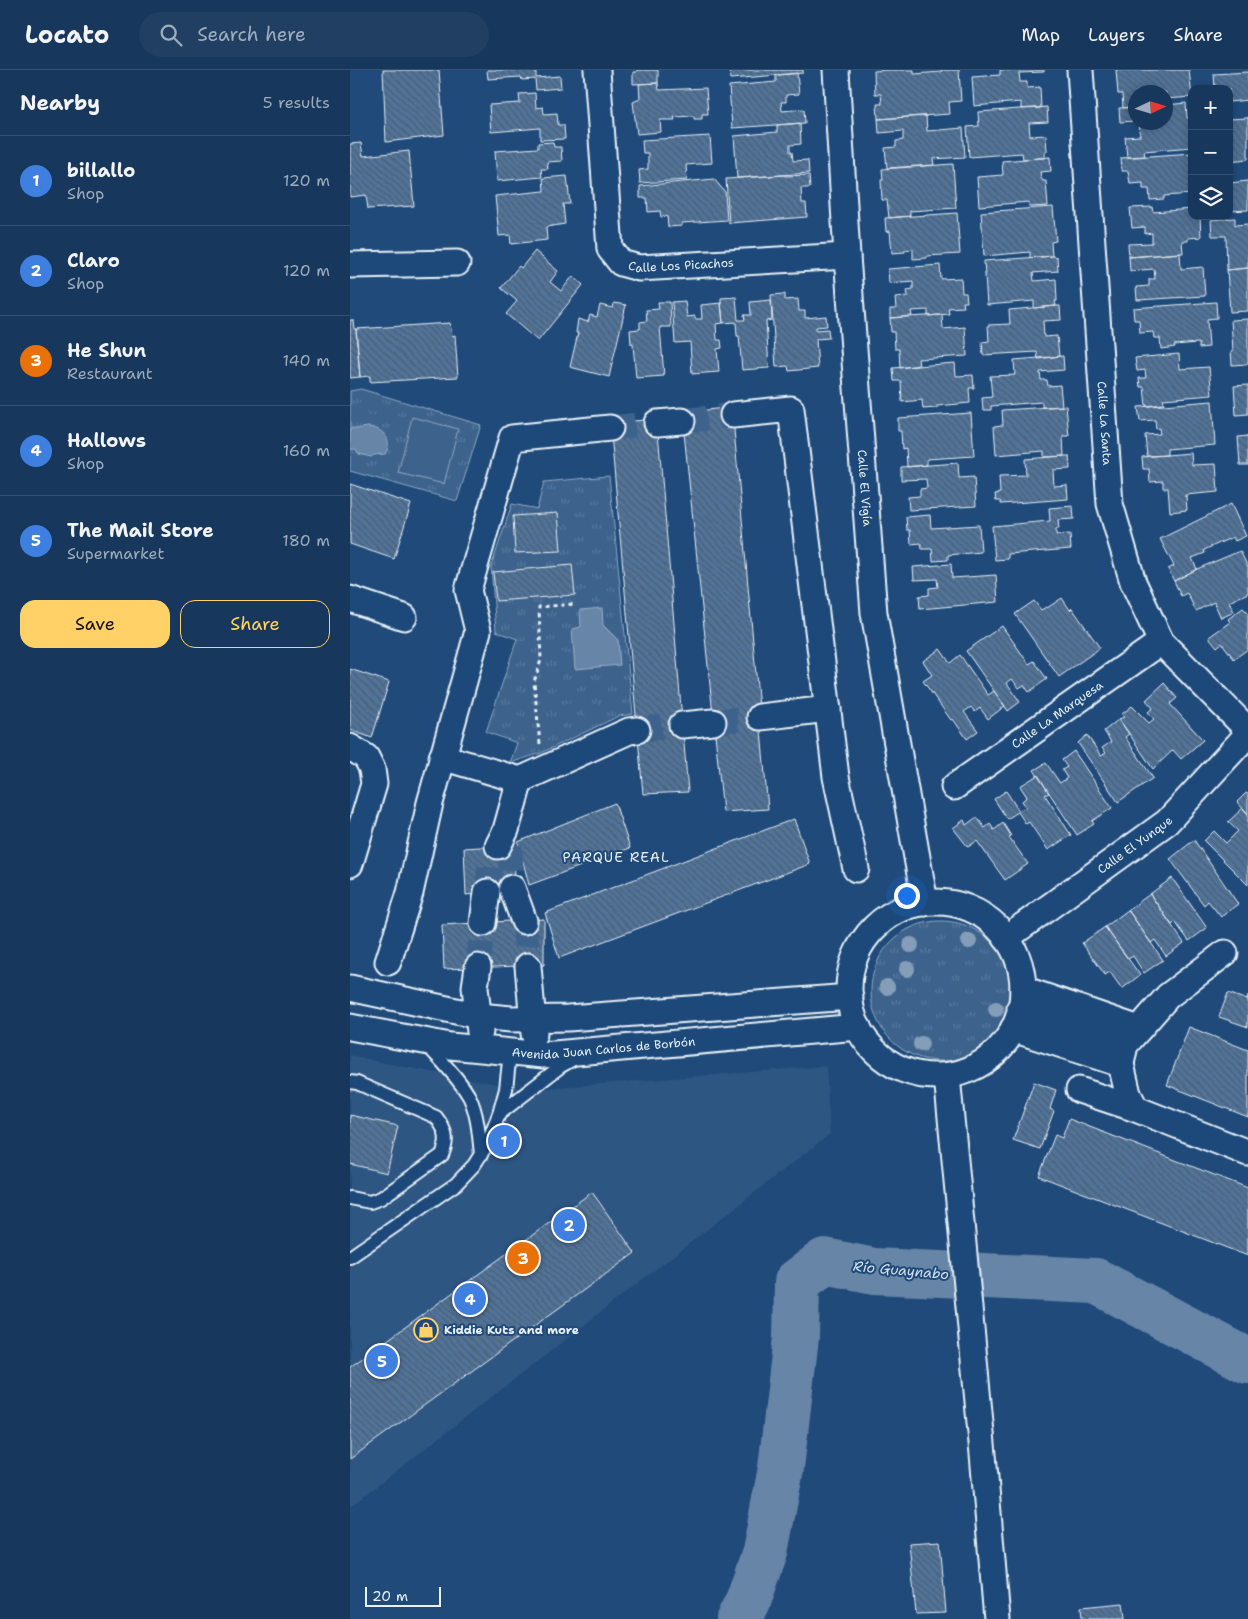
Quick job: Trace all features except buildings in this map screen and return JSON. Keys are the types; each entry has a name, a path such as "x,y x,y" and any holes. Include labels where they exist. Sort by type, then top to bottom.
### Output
{"street":[{"name":"Calle Los Picachos","path":"598,70 610,249 621,263 639,268 847,256"},
{"name":"Calle El Vigía","path":"836,70 847,256 874,613 925,903"},
{"name":"Calle La Santa","path":"1080,70 1110,504 1133,582 1161,642 1248,730"},
{"path":"350,265 457,263"},
{"path":"733,415 792,409 836,777 856,869"},
{"path":"657,423 682,421"},
{"path":"388,962 410,893 430,803 478,631 468,590 512,438 610,428"},
{"path":"350,599 404,617"},
{"name":"Calle La Marquesa","path":"954,787 1161,642"},
{"path":"760,716 828,709"},
{"path":"682,725 713,722"},
{"path":"442,757 520,780 629,731 637,730"},
{"name":"Calle El Yunque","path":"1006,938 1167,822 1248,734"},
{"path":"350,747 366,757 372,769 374,784 350,864"},
{"path":"505,840 520,780"},
{"path":"512,888 524,921"},
{"path":"483,923 487,892"},
{"path":"943,902 968,908 982,916 993,924 1006,938 1018,962 1022,976 1019,1009 1002,1046 982,1063 968,1070 946,1076 922,1075 895,1066 875,1051 866,1040 858,1027 852,1009 850,978 860,946 875,927 897,912 925,903 943,902"},
{"path":"1136,1109 1128,1094 1129,1046 1168,996 1226,953"},
{"path":"528,966 535,1054"},
{"path":"478,967 475,987 481,1049"},
{"path":"350,988 479,1016 511,1019 568,1018 850,997"},
{"path":"1019,1009 1129,1046"},
{"path":"1019,1009 1129,1046"},
{"name":"Avenida Juan Carlos de Borbón","path":"350,1027 481,1049 543,1055 858,1027"},
{"path":"946,1076 997,1619"},
{"path":"1079,1090 1136,1109 1248,1153"}],"lane":[{"path":"422,1040 454,1076 470,1098 476,1118 481,1155"},
{"path":"499,1114 561,1066 587,1051"},
{"path":"350,1257 456,1184 474,1165 488,1143 499,1114 506,1089 510,1052"},
{"path":"350,1082 357,1083 436,1117 447,1137 446,1147 442,1155 381,1198 370,1202 350,1198"}],"path":[{"path":"543,769 534,682 542,660 538,606 574,604"}],"shaded area":[{"path":"368,427 382,432 386,436 388,444 385,454 371,457 359,454 356,449 350,451 350,428"},
{"path":"602,608 603,625 618,640 620,665 575,669 572,629 581,627 580,610"},
{"path":"350,1055 519,1088 547,1088 826,1066 830,1134 350,1507"}],"green space":[{"path":"361,389 481,425 457,501 350,471 350,391"},
{"path":"412,417 458,429 444,484 398,473"},
{"path":"609,476 633,714 619,716 541,753 510,763 517,743 486,732 517,639 496,631 491,567 512,504 537,509 544,482"},
{"path":"941,921 955,922 968,926 991,941 1006,964 1010,977 1010,1005 1006,1018 991,1041 968,1056 955,1060 941,1061 927,1060 914,1056 891,1041 876,1018 872,1005 871,991 872,977 876,964 891,941 914,926 927,922"}],"waterway":[{"name":"Río Guaynabo","path":"739,1619 748,1601 765,1552 781,1468 796,1337 797,1282 825,1261 874,1271 1096,1281 1248,1361"}],"tunnel":[{"path":"682,421 733,415"},
{"path":"610,428 657,423"},
{"path":"713,722 760,717"},
{"path":"637,730 682,725"},
{"path":"510,845 512,888"},
{"path":"487,892 491,858 498,846"},
{"path":"524,921 528,966"},
{"path":"478,967 483,923"}],"place":[{"name":"billallo","path":"504,1141"},
{"name":"Claro","path":"569,1225"},
{"name":"He Shun","path":"523,1258"},
{"name":"Hallows","path":"470,1299"},
{"name":"Kiddie Kuts and more","path":"426,1330"},
{"name":"The Mail Store","path":"382,1361"}],"district":[{"name":"PARQUE REAL","path":"616,857"}]}
